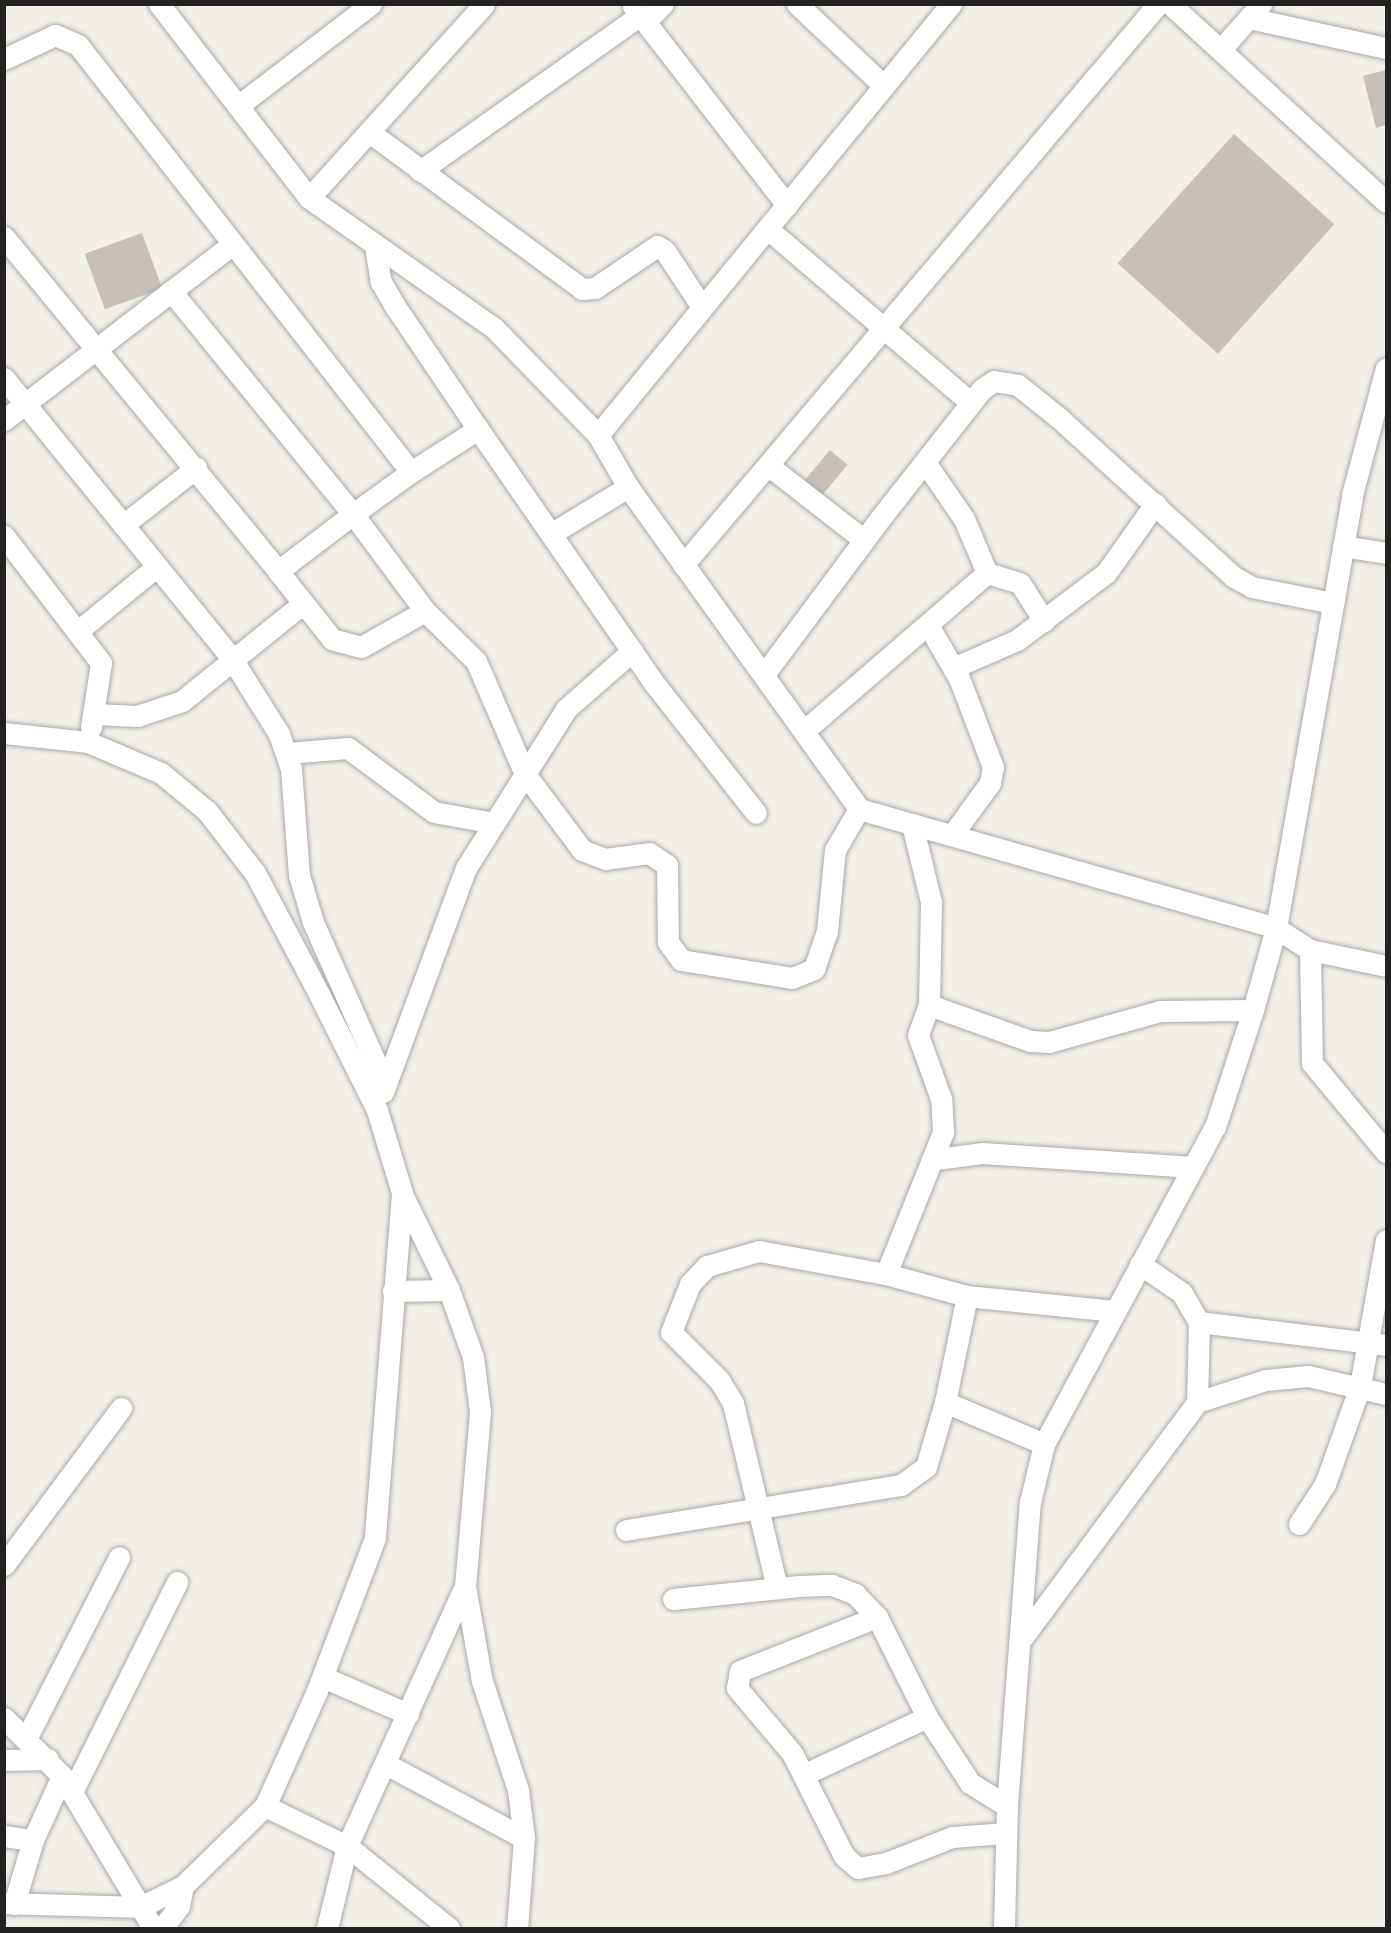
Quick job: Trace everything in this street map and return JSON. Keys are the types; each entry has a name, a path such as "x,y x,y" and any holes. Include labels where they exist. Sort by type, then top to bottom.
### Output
{"street":[{"path":"159,4 309,198 494,328 598,435 627,487 765,672 859,809 1276,928 1310,950 1386,966"},
{"path":"238,106 371,4"},
{"path":"309,198 372,134 464,12 484,4"},
{"path":"420,171 639,14 663,4"},
{"path":"797,4 884,85"},
{"path":"598,435 951,4"},
{"path":"683,565 884,332 1158,4"},
{"path":"1170,4 1222,48 1386,201"},
{"path":"1222,48 1255,11 1386,48"},
{"path":"639,14 787,205"},
{"path":"4,59 55,35 78,45 230,246 411,472"},
{"path":"372,134 582,289 595,288 657,246 665,251 702,307"},
{"path":"768,229 884,332 971,403"},
{"path":"4,237 99,347 278,571 301,605 332,639 361,647 425,611"},
{"path":"4,420 230,246"},
{"path":"375,246 377,267 390,298 478,429 632,651 756,813"},
{"path":"171,291 353,514 425,611 476,661 525,774 592,857 649,853 668,865 668,942 675,957 792,978 814,969 821,958 835,850 859,809"},
{"path":"1004,1929 1007,1806 1030,1502 1044,1444 1215,1127 1253,1010 1276,928 1343,546 1386,368"},
{"path":"4,378 232,659 287,753 302,885 385,1084"},
{"path":"765,672 971,403 994,381 1018,385 1252,587 1333,603"},
{"path":"278,571 411,472 478,429"},
{"path":"925,462 964,519 987,573"},
{"path":"769,466 864,540"},
{"path":"123,525 196,468"},
{"path":"552,533 627,487"},
{"path":"953,668 988,656 1044,621 1106,573 1155,504"},
{"path":"4,536 101,663 88,742"},
{"path":"1343,546 1386,553"},
{"path":"78,631 157,566"},
{"path":"987,573 1020,583 1044,621"},
{"path":"805,730 929,627 987,573"},
{"path":"94,714 160,712 301,605"},
{"path":"929,627 953,668 993,775 952,835"},
{"path":"377,1110 445,914 494,823 566,709 632,651"},
{"path":"4,733 88,742 162,773 207,811 255,873 377,1110 402,1193 449,1290 473,1358 480,1412 465,1586 482,1681 518,1790 524,1838 518,1929"},
{"path":"287,753 348,748 434,812 494,823"},
{"path":"886,1274 901,1226 936,1159 944,1114 918,1035 929,1005 931,902 912,824"},
{"path":"1310,950 1312,1063 1386,1152"},
{"path":"929,1005 1030,1041 1049,1042 1160,1011 1253,1010"},
{"path":"936,1159 982,1154 1194,1167"},
{"path":"177,1582 67,1784 33,1840 9,1904 140,1908 183,1886 265,1806 323,1677 375,1538 402,1193"},
{"path":"1299,1524 1325,1484 1360,1386 1378,1344 1386,1240"},
{"path":"777,1588 733,1403 671,1332 690,1284 707,1266 759,1251 886,1274 967,1296 1114,1311"},
{"path":"1021,1638 1197,1402 1199,1322 1182,1293 1140,1264"},
{"path":"393,1291 449,1290"},
{"path":"626,1530 901,1485 916,1478 926,1467 945,1402 967,1296"},
{"path":"1199,1322 1378,1344"},
{"path":"1197,1402 1266,1380 1308,1376 1360,1386 1386,1394"},
{"path":"945,1402 1044,1444"},
{"path":"4,1565 122,1408"},
{"path":"27,1737 119,1557"},
{"path":"327,1929 347,1846 465,1586"},
{"path":"673,1599 777,1588 832,1586 855,1594 877,1617 927,1717 970,1783 1007,1806"},
{"path":"877,1617 736,1674 737,1688 805,1774 844,1856 858,1868 886,1863 952,1837 1006,1833"},
{"path":"323,1677 408,1714"},
{"path":"805,1774 927,1717"},
{"path":"4,1718 27,1737 67,1784 153,1929"},
{"path":"4,1760 48,1759"},
{"path":"386,1764 524,1838"},
{"path":"265,1806 347,1846 449,1929"},
{"path":"4,1836 33,1840"},
{"path":"162,1929 179,1906 183,1886"}],"building":[{"path":"1386,70 1386,125 1376,128 1363,76"},
{"path":"1234,134 1334,224 1218,354 1118,263"},
{"path":"142,233 162,288 105,309 85,254"},
{"path":"830,450 848,465 821,496 804,481"}]}
